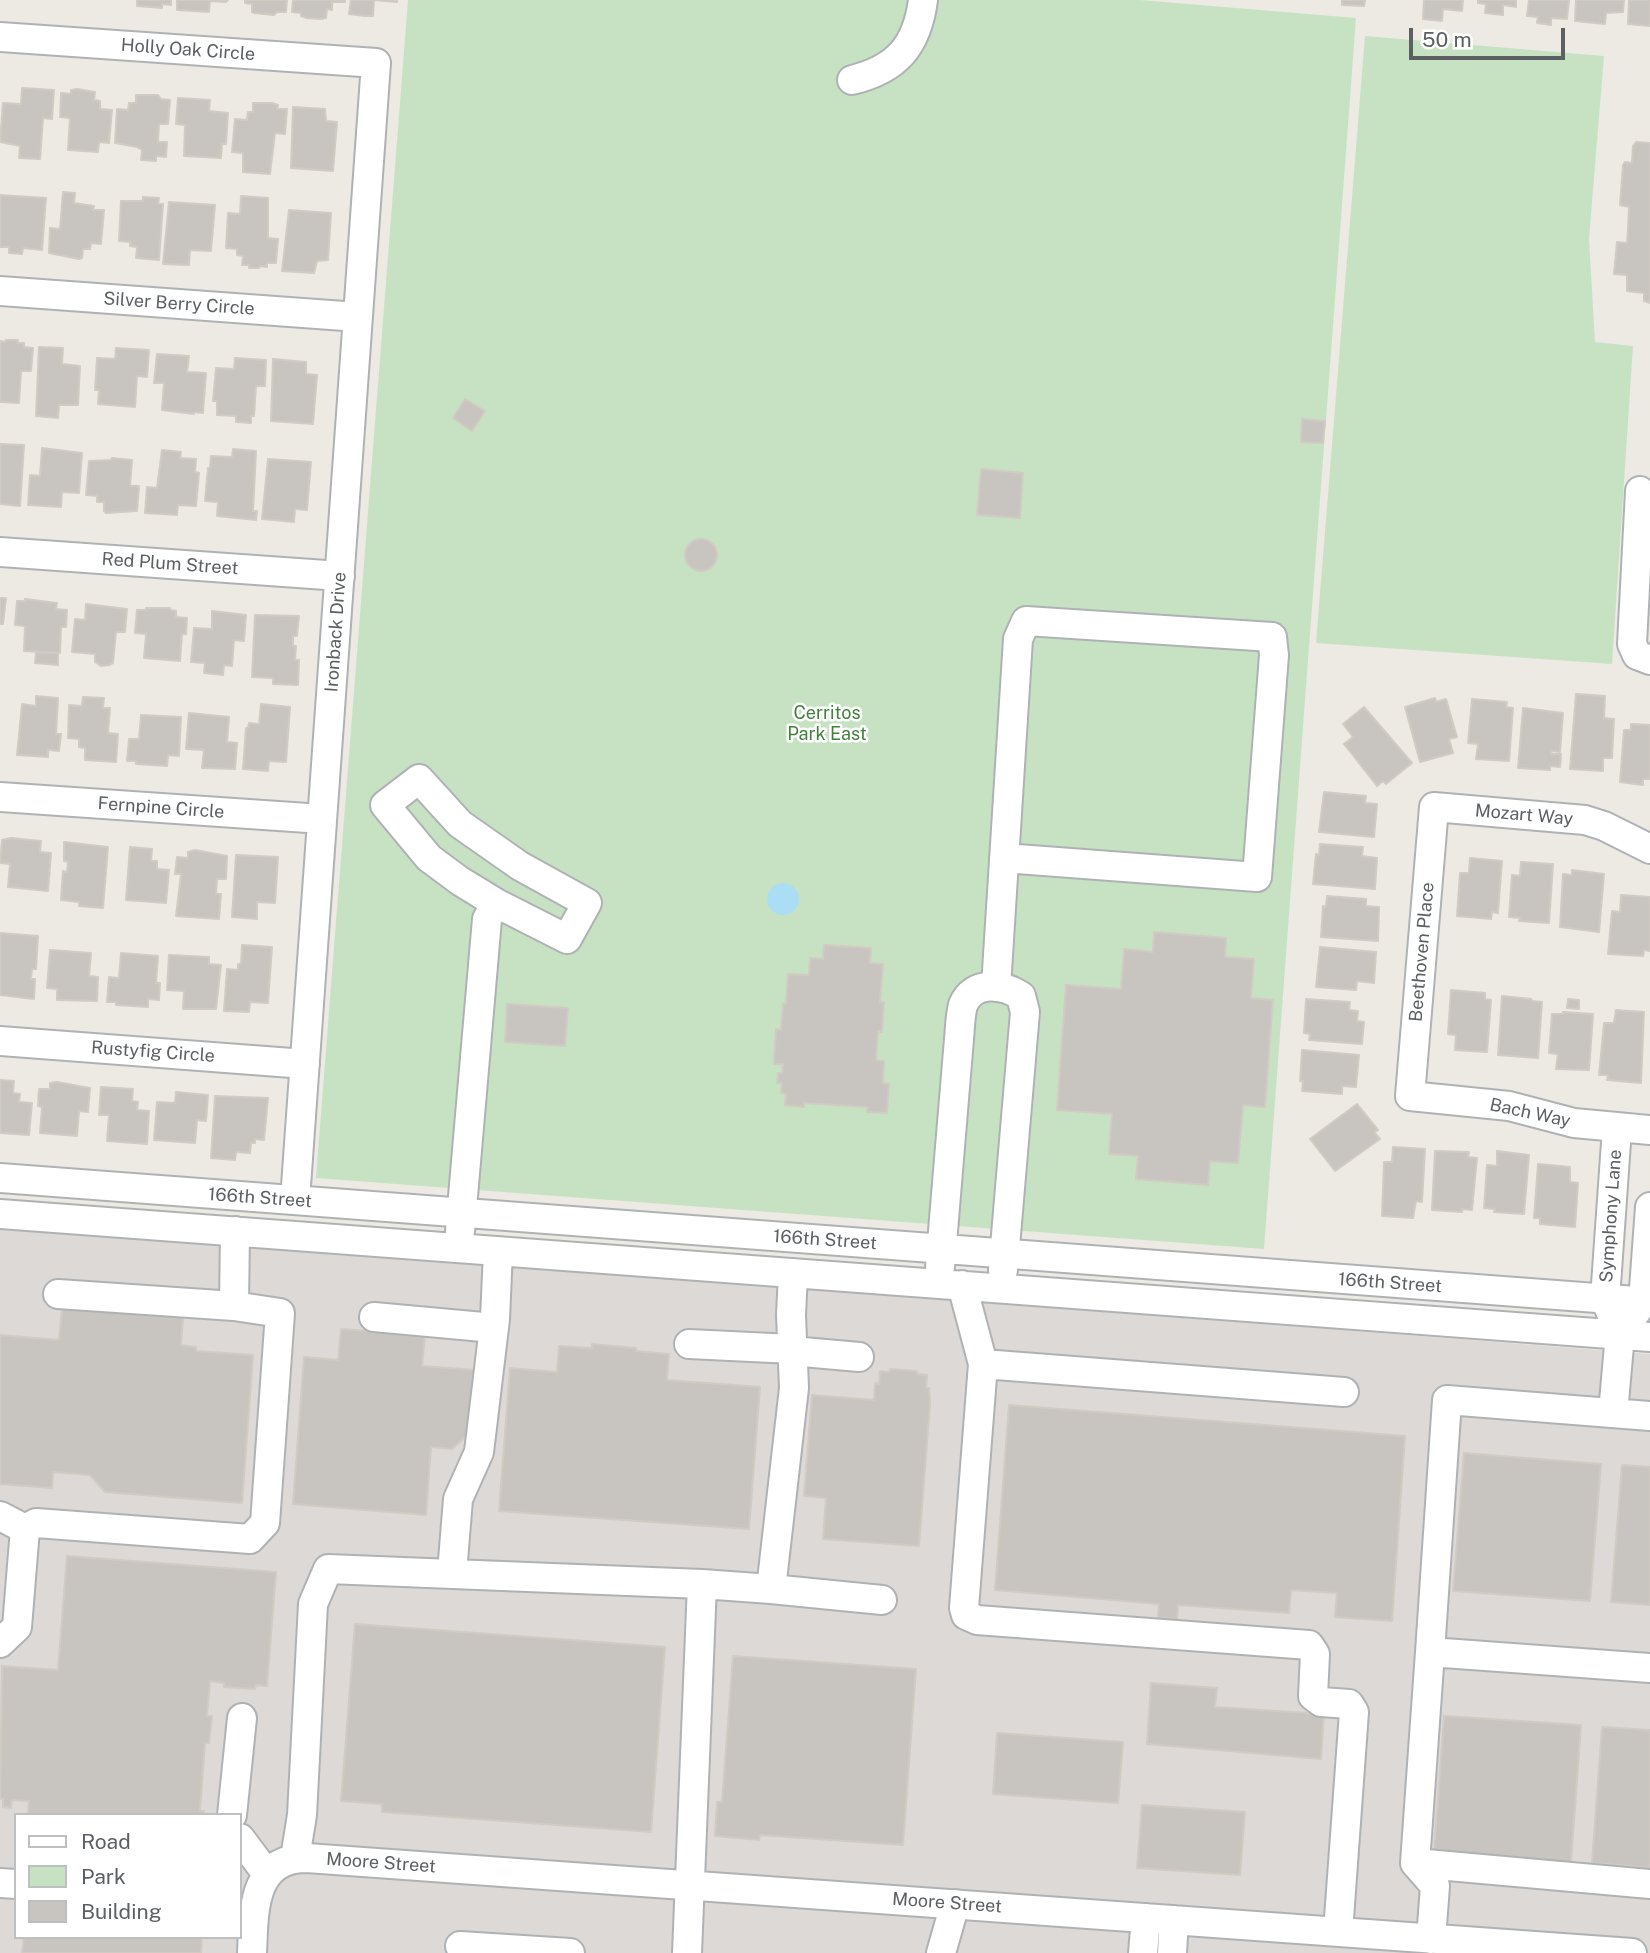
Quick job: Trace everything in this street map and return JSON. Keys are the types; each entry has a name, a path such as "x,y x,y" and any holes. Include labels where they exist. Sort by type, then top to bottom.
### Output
{"street":[{"path":"852,80 888,67 913,42 923,0"},
{"name":"Holly Oak Circle","path":"0,37 376,63"},
{"name":"Ironback Drive","path":"295,1200 376,63"},
{"name":"Silver Berry Circle","path":"0,291 358,317"},
{"path":"1640,491 1632,644 1637,655 1650,660"},
{"name":"Red Plum Street","path":"0,552 340,576"},
{"path":"996,987 1004,858 1018,639 1026,621 1272,637 1274,655 1257,877 1004,858"},
{"path":"419,779 460,824 520,866 587,903 567,939 496,903 429,858 385,805 419,779"},
{"name":"Fernpine Circle","path":"0,797 322,820"},
{"name":"Mozart Way","path":"1434,807 1585,820 1604,826 1650,849"},
{"name":"Beethoven Place","path":"1410,1096 1434,807"},
{"path":"459,1248 485,931 487,919 496,903"},
{"path":"1001,1289 1025,1012 1021,996 1009,988 986,986 974,991 964,1004 958,1039 941,1249 950,1285 983,1364 964,1608 966,1615 977,1620 1309,1645 1315,1654 1313,1696 1321,1702 1349,1704 1353,1712 1338,1932"},
{"name":"Rustyfig Circle","path":"0,1041 305,1064"},
{"name":"Bach Way","path":"1410,1096 1509,1106 1574,1123 1650,1130"},
{"name":"Symphony Lane","path":"1617,1128 1605,1299 1620,1334"},
{"name":"166th Street","path":"0,1178 1647,1302"},
{"path":"1613,1413 1620,1334 1647,1302 1650,1207"},
{"name":"166th Street","path":"0,1214 1650,1337"},
{"path":"234,1306 235,1231"},
{"path":"452,1573 458,1499 479,1452 494,1328 498,1251"},
{"path":"771,1589 794,1388 790,1315 793,1273"},
{"path":"25,1529 36,1523 250,1539 265,1524 280,1313 234,1306 58,1294"},
{"path":"374,1317 494,1328"},
{"path":"689,1344 792,1349 815,1354 859,1357"},
{"path":"983,1364 1345,1392"},
{"path":"1431,1939 1435,1886 1415,1863 1447,1400 1650,1416"},
{"path":"0,1516 25,1529"},
{"path":"0,1643 17,1628 25,1529"},
{"path":"252,1953 247,1904 267,1874 295,1858 302,1815 313,1604 328,1569 702,1584 882,1600"},
{"path":"687,1953 702,1584"},
{"path":"1430,1652 1650,1668"},
{"path":"232,1813 242,1718"},
{"path":"242,1841 267,1874"},
{"name":"Moore Street","path":"295,1858 1628,1953"},
{"path":"1415,1863 1650,1884"},
{"path":"941,1953 955,1904"},
{"path":"1143,1953 1146,1918"},
{"path":"1172,1953 1174,1920"},
{"path":"460,1946 570,1953"}],"shaded area":[{"path":"0,1226 1650,1354 1650,1953 0,1953"}],"green space":[{"name":"Cerritos Park East","path":"408,0 1140,0 1356,18 1264,1249 316,1178"},
{"path":"1365,36 1604,56 1589,239 1595,342 1633,346 1612,664 1316,643"}],"water":[{"path":"783,883 794,888 799,899 794,910 783,915 772,910 767,899 772,888"}],"building":[{"path":"137,0 171,0 171,5 162,4 162,8 137,6"},
{"path":"177,0 228,0 210,1 209,12 177,10"},
{"path":"245,0 287,0 286,12 277,12 274,15 254,13 252,4 245,3"},
{"path":"293,0 345,2 332,2 332,10 327,9 326,18 320,19 307,18 301,16 301,13 292,12"},
{"path":"351,0 374,0 373,16 349,14"},
{"path":"1342,0 1365,0 1364,6 1342,5"},
{"path":"1424,0 1463,0 1462,11 1443,9 1442,21 1423,19"},
{"path":"1478,0 1516,0 1516,7 1503,5 1503,15 1485,13 1486,4 1478,3"},
{"path":"1529,0 1569,0 1567,19 1551,18 1551,25 1537,23 1538,17 1527,16"},
{"path":"1576,0 1624,0 1623,12 1606,13 1605,24 1575,21"},
{"path":"1629,0 1650,0 1650,26 1628,24"},
{"path":"22,88 54,90 52,119 43,118 40,159 19,158 20,146 0,142 3,103 21,104"},
{"path":"71,90 95,92 94,100 100,101 100,109 112,110 109,143 99,142 98,152 68,150 70,118 60,117 61,93 71,94"},
{"path":"136,95 158,95 161,99 170,100 168,124 159,124 158,142 167,142 166,157 156,156 156,161 141,160 142,150 137,147 115,143 117,109 128,110 129,103 136,103"},
{"path":"178,98 210,100 209,111 228,113 226,144 222,144 221,158 184,156 185,125 176,124"},
{"path":"253,103 272,103 278,105 277,109 287,109 285,134 275,133 270,174 243,172 243,153 232,152 235,119 247,120 248,112 253,112"},
{"path":"293,107 325,109 326,121 337,122 333,171 291,168"},
{"path":"1636,142 1650,143 1650,303 1644,301 1644,293 1627,291 1627,275 1614,274 1617,242 1627,243 1629,207 1620,205 1623,165 1625,162 1632,163 1633,146"},
{"path":"63,192 75,193 74,203 94,206 93,210 104,210 101,244 91,243 90,249 83,249 82,258 79,259 49,253 50,228 60,229"},
{"path":"0,195 46,198 42,250 23,248 22,254 9,253 9,247 0,247"},
{"path":"241,196 268,198 268,238 278,239 276,263 267,263 267,267 249,268 249,265 242,265 243,256 237,255 237,249 226,248 228,213 240,214"},
{"path":"143,197 159,198 158,204 163,204 159,260 136,258 137,247 130,246 130,242 119,241 121,201 143,201"},
{"path":"169,202 215,205 211,251 190,250 189,265 163,264"},
{"path":"289,210 331,213 328,260 317,261 314,273 282,271"},
{"path":"18,340 17,343 24,343 24,347 33,348 31,371 21,371 19,403 0,402 0,341"},
{"path":"39,347 63,348 62,364 80,366 78,405 59,405 58,418 36,416"},
{"path":"116,348 149,350 147,377 137,376 135,407 98,404 99,390 95,390 97,358 115,359"},
{"path":"157,354 189,356 187,372 206,373 203,413 162,410 164,383 154,383"},
{"path":"235,358 266,360 265,386 256,386 251,423 236,422 236,416 217,415 217,401 213,401 216,368 234,369"},
{"path":"273,359 306,362 306,374 317,375 313,424 271,421"},
{"path":"465,399 485,411 472,431 453,418"},
{"path":"1302,419 1325,421 1323,443 1301,442"},
{"path":"0,444 24,445 20,506 0,504"},
{"path":"42,448 82,453 79,493 62,492 61,507 28,505 30,475 40,476"},
{"path":"233,449 256,451 253,511 257,511 256,520 217,516 218,502 205,501 211,456 232,457"},
{"path":"162,450 181,452 180,458 196,459 195,472 199,473 196,506 178,505 177,515 145,513 147,487 157,488"},
{"path":"112,458 132,460 130,486 139,486 137,511 106,513 104,502 97,502 97,496 86,495 89,461"},
{"path":"268,459 311,462 307,510 295,509 294,522 262,519"},
{"path":"981,469 1023,473 1020,518 977,515"},
{"path":"701,539 712,544 717,555 712,566 701,571 690,566 685,555 690,544"},
{"path":"0,598 6,598 3,624 0,624"},
{"path":"25,599 57,603 56,609 67,610 66,627 61,627 60,653 24,651 25,626 15,625 17,601"},
{"path":"86,604 127,609 125,632 116,632 113,663 109,665 101,666 95,662 95,654 72,652 75,619 85,620"},
{"path":"170,608 176,611 176,617 187,618 186,634 182,634 180,661 144,658 146,634 135,633 137,610"},
{"path":"212,611 246,615 244,641 234,640 232,666 224,665 223,675 204,673 205,663 191,662 194,628 212,629"},
{"path":"255,615 299,616 297,636 293,636 293,646 296,646 295,660 299,660 298,685 273,684 273,678 252,677"},
{"path":"36,652 58,653 58,665 35,663"},
{"path":"1576,694 1605,696 1604,718 1614,719 1612,758 1603,758 1603,771 1570,769"},
{"path":"36,696 58,698 56,734 61,734 59,751 48,750 48,757 17,755 22,704 36,706"},
{"path":"83,697 104,698 103,708 110,708 108,733 118,734 116,762 85,760 85,748 79,747 79,739 68,738 69,705 82,706"},
{"path":"1435,698 1436,702 1446,699 1457,737 1449,739 1453,753 1420,762 1405,707"},
{"path":"1472,699 1507,702 1506,707 1513,708 1509,761 1476,759 1478,744 1468,743"},
{"path":"261,704 290,707 286,762 269,761 268,771 243,769 246,728 249,723 259,724"},
{"path":"1364,707 1412,763 1386,784 1383,781 1377,786 1344,744 1353,737 1343,724"},
{"path":"1523,708 1563,713 1560,752 1552,751 1551,754 1561,754 1560,767 1550,766 1550,770 1518,768"},
{"path":"189,713 229,717 227,742 237,743 235,769 202,768 204,750 186,749"},
{"path":"141,715 181,717 179,756 168,755 167,766 127,761 129,739 139,739"},
{"path":"1631,724 1650,725 1650,779 1643,779 1643,785 1620,782 1624,730 1631,730"},
{"path":"1324,792 1366,796 1365,803 1377,804 1374,837 1319,832"},
{"path":"11,838 41,841 40,852 51,853 48,891 8,887 10,864 0,863 2,840"},
{"path":"64,842 108,847 103,908 79,906 79,902 61,900 63,871 67,872 68,862 64,861"},
{"path":"1320,844 1363,847 1362,856 1377,858 1375,889 1313,884 1316,854 1319,855"},
{"path":"130,847 152,849 151,861 157,861 157,869 169,870 166,903 126,900"},
{"path":"195,850 227,856 226,879 217,879 216,894 221,894 219,919 176,916 181,874 175,874 177,857 188,858 188,852"},
{"path":"236,855 278,857 275,903 257,902 257,919 232,917"},
{"path":"1470,858 1502,861 1498,913 1492,912 1491,919 1457,916 1460,873 1469,873"},
{"path":"1521,862 1553,864 1549,923 1519,921 1520,918 1509,917 1512,875 1520,876"},
{"path":"1572,870 1604,874 1599,932 1560,927 1563,874 1572,875"},
{"path":"1621,895 1650,897 1650,951 1644,950 1643,956 1608,954 1612,911 1620,912"},
{"path":"1327,896 1366,899 1366,906 1379,907 1378,941 1321,937 1323,906 1326,907"},
{"path":"1154,932 1226,938 1225,957 1254,959 1251,998 1273,1000 1265,1107 1243,1105 1238,1163 1210,1161 1208,1185 1136,1179 1138,1156 1109,1154 1112,1114 1057,1110 1066,985 1121,989 1124,949 1153,952"},
{"path":"0,933 38,936 36,969 32,969 31,979 35,979 34,999 0,995"},
{"path":"242,945 272,947 268,1003 250,1002 249,1012 224,1011 227,969 238,970"},
{"path":"824,945 871,948 870,963 883,964 880,1002 884,1002 882,1032 878,1031 876,1060 884,1061 883,1083 889,1084 887,1113 867,1112 868,1107 804,1103 804,1107 785,1105 786,1094 781,1093 782,1083 777,1083 783,1064 774,1064 776,1029 781,1030 788,974 809,975 810,958 823,959"},
{"path":"1320,947 1376,952 1374,983 1357,981 1356,990 1316,987"},
{"path":"50,950 91,953 89,976 98,977 97,1001 57,1000 57,989 47,988"},
{"path":"121,953 158,956 156,983 160,983 159,1000 148,999 148,1007 107,1002 109,977 119,978"},
{"path":"169,955 209,957 209,964 221,965 216,1009 183,1009 184,991 167,990"},
{"path":"1451,990 1485,993 1485,999 1491,1000 1487,1052 1455,1050 1456,1035 1448,1034"},
{"path":"1502,996 1542,1002 1538,1058 1498,1055"},
{"path":"1306,999 1350,1002 1349,1010 1358,1011 1357,1021 1364,1022 1362,1044 1309,1040 1310,1034 1304,1033"},
{"path":"1568,999 1579,1000 1579,1009 1567,1008"},
{"path":"507,1004 568,1008 565,1046 505,1042"},
{"path":"1616,1010 1644,1012 1641,1083 1607,1080 1608,1075 1599,1075 1604,1023 1614,1023"},
{"path":"1552,1014 1593,1014 1589,1070 1556,1069 1558,1054 1549,1053"},
{"path":"1302,1050 1359,1055 1356,1087 1342,1086 1342,1094 1302,1091"},
{"path":"0,1080 14,1081 13,1093 20,1094 19,1102 32,1103 29,1135 0,1133"},
{"path":"50,1083 90,1088 88,1112 79,1111 77,1136 40,1133 42,1107 38,1106 39,1089 50,1089"},
{"path":"101,1087 133,1089 132,1101 138,1102 137,1110 149,1111 147,1144 107,1141 109,1115 99,1115"},
{"path":"176,1092 208,1095 206,1121 197,1120 195,1143 154,1140 157,1102 175,1103"},
{"path":"215,1096 268,1098 264,1140 255,1139 255,1143 251,1143 250,1153 236,1152 235,1160 211,1158"},
{"path":"1357,1104 1378,1130 1374,1132 1380,1139 1335,1171 1310,1139"},
{"path":"1393,1147 1425,1149 1422,1202 1416,1201 1413,1218 1382,1216 1384,1162 1392,1162"},
{"path":"1435,1151 1469,1152 1468,1157 1477,1158 1472,1210 1432,1210"},
{"path":"1497,1151 1529,1155 1524,1214 1494,1212 1495,1209 1484,1208 1487,1165 1497,1166"},
{"path":"1538,1164 1570,1167 1570,1182 1578,1183 1575,1227 1540,1224 1540,1218 1534,1218"},
{"path":"62,1308 183,1317 181,1345 196,1347 196,1351 253,1355 242,1503 105,1492 90,1475 53,1472 52,1488 0,1484 0,1335 59,1340"},
{"path":"341,1329 425,1335 422,1366 475,1370 470,1433 452,1449 431,1447 426,1515 293,1504 304,1357 338,1360"},
{"path":"592,1344 669,1354 667,1380 760,1387 749,1529 499,1511 510,1368 557,1372 559,1346 592,1348"},
{"path":"890,1369 917,1371 917,1374 927,1375 926,1388 929,1388 930,1404 919,1546 823,1539 826,1498 804,1496 812,1395 874,1400 875,1383 879,1384 880,1371 889,1372"},
{"path":"1009,1405 1405,1436 1392,1621 1335,1617 1337,1593 1291,1590 1289,1613 1178,1605 1177,1619 1158,1618 1159,1604 995,1590"},
{"path":"1464,1453 1601,1464 1590,1601 1453,1591"},
{"path":"1622,1465 1650,1467 1650,1605 1611,1602"},
{"path":"67,1556 276,1572 267,1686 256,1685 255,1689 224,1687 224,1683 210,1681 207,1716 212,1716 209,1743 205,1743 200,1811 204,1813 28,1813 29,1801 12,1800 11,1808 3,1807 3,1799 0,1799 2,1666 58,1670"},
{"path":"355,1624 665,1647 651,1832 382,1812 382,1804 341,1801"},
{"path":"733,1656 916,1669 903,1845 760,1835 759,1840 715,1836 717,1802 722,1802"},
{"path":"1151,1683 1217,1688 1215,1707 1324,1714 1321,1759 1147,1744"},
{"path":"1444,1716 1581,1725 1571,1862 1434,1852"},
{"path":"1602,1727 1650,1730 1650,1868 1592,1863"},
{"path":"997,1733 1123,1742 1118,1803 993,1794"},
{"path":"1142,1805 1245,1812 1240,1875 1137,1868"},
{"path":"24,1939 202,1939 201,1953 22,1953"}]}
